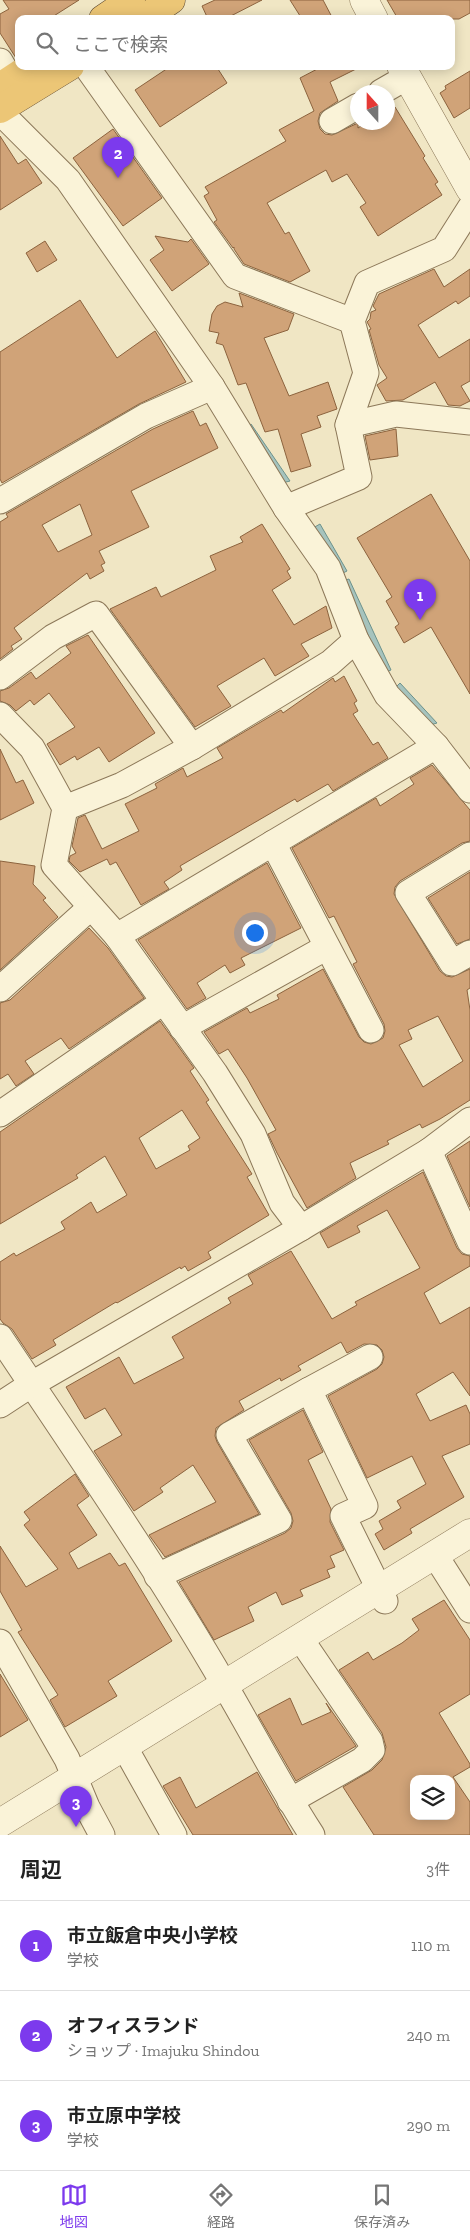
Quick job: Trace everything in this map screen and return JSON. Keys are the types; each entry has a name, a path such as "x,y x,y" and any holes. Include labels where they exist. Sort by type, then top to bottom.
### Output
{"highway":[{"path":"109,15 131,0"},
{"path":"149,15 171,0"},
{"path":"0,111 64,70"}],"street":[{"path":"364,0 372,15"},
{"path":"89,70 236,276 352,321"},
{"path":"389,85 404,72 470,189"},
{"path":"0,111 68,180 212,387 286,508 328,568 356,640 387,695 436,746 470,790"},
{"path":"332,121 350,111"},
{"path":"286,508 359,477 348,424 366,373 352,321 367,283 444,248 470,208"},
{"path":"0,502 146,416 212,387"},
{"path":"348,424 396,414 470,422"},
{"path":"0,677 53,637 96,614 192,747"},
{"path":"65,808 122,785 192,747 330,663 356,640"},
{"path":"0,715 32,748 65,808 54,865 117,936 182,1028 253,1134 282,1203 301,1228"},
{"path":"117,936 436,746"},
{"path":"273,843 371,1030"},
{"path":"470,855 408,893 452,963 470,953"},
{"path":"0,990 92,907"},
{"path":"182,1028 327,947"},
{"path":"0,1114 164,1002"},
{"path":"0,1405 32,1384 301,1228 429,1151 470,1120"},
{"path":"429,1151 470,1242"},
{"path":"0,1337 157,1576 228,1690 290,1801 312,1835"},
{"path":"157,1576 279,1520 229,1435 370,1357"},
{"path":"309,1390 364,1506 343,1516 382,1595"},
{"path":"0,1823 78,1782 304,1644 438,1560 470,1533"},
{"path":"438,1560 470,1548"},
{"path":"438,1560 470,1610"},
{"path":"0,1642 78,1782 87,1808 102,1835"},
{"path":"290,1801 362,1760 372,1750 370,1741 304,1644"},
{"path":"128,1752 174,1835"},
{"path":"6,1835 78,1782"}],"water":[{"path":"251,424 290,481 282,483 246,428"},
{"path":"320,524 347,571 339,575 313,528"},
{"path":"349,579 391,670 384,673 342,581"},
{"path":"400,683 437,723 427,726 395,688"}],"building":[{"path":"3,0 79,0 55,15 15,15 15,56 0,33 0,14 9,9"},
{"path":"215,0 262,0 233,15 206,15 202,6"},
{"path":"290,0 323,0 331,15 299,15"},
{"path":"387,0 470,0 470,13 459,19 455,19 455,15 396,15"},
{"path":"165,70 219,70 227,83 160,127 135,90"},
{"path":"315,70 354,70 330,82 338,101 320,113 318,121 320,129 325,134 332,135 350,127 350,130 395,130 395,107 425,156 423,158 438,182 435,184 442,195 378,236 360,207 366,203 347,174 332,182 326,170 267,203 285,234 289,232 310,271 290,282 244,264 234,247 214,222 217,220 204,196 209,193 205,187 286,141 279,130 314,111 300,78"},
{"path":"470,71 470,108 454,118 440,93 446,89 445,86"},
{"path":"113,129 162,198 123,226 73,158"},
{"path":"0,136 18,164 26,159 42,183 0,210"},
{"path":"155,236 188,242 191,239 209,264 172,291 150,260 164,250"},
{"path":"45,241 57,260 37,272 26,253"},
{"path":"434,269 444,287 470,269 470,296 458,304 456,301 418,325 439,358 470,339 470,381 461,386 470,401 460,406 448,405 435,382 403,400 386,401 377,385 387,378 379,365 369,330 371,329 367,322 370,319 371,312 376,310 373,306 379,294"},
{"path":"239,293 294,314 288,330 264,338 289,396 328,382 337,409 317,416 321,427 301,434 311,466 291,472 278,429 265,432 246,383 238,385 223,345 216,343 219,333 209,331 212,314 217,306 225,302 243,307"},
{"path":"80,300 117,358 155,331 186,382 139,404 2,483 0,479 0,352"},
{"path":"193,411 200,426 206,423 218,448 131,491 149,527 99,551 105,563 101,565 104,571 90,579 87,573 14,628 22,639 11,646 13,649 0,659 0,522 8,517 6,514 153,429","holes":["80,504 92,535 58,552 42,525"]},
{"path":"396,429 398,456 370,460 365,436"},
{"path":"431,494 470,561 470,694 431,627 404,643 395,627 399,624 386,601 392,597 357,538"},
{"path":"262,524 290,569 287,571 291,578 272,590 294,625 326,606 332,628 301,644 309,656 275,676 264,658 217,686 231,706 195,727 110,609 156,587 161,597 216,570 210,556 243,542 240,537"},
{"path":"88,635 155,733 109,762 99,747 77,760 75,756 60,765 47,744 75,727 49,693 34,705 30,700 16,711 10,705 0,701 0,691 9,688 31,672 36,679 71,653 66,646"},
{"path":"344,676 357,701 354,703 358,711 353,714 373,745 378,742 388,758 333,791 328,784 297,802 295,799 180,866 182,870 164,882 169,889 141,905 116,862 110,865 107,859 80,872 69,861 70,856 76,853 72,846 78,818 85,815 102,849 139,831 125,804 157,788 155,784 183,768 187,777 223,758 217,748 281,710 283,713 333,678 335,682"},
{"path":"0,749 16,783 23,780 34,803 0,820"},
{"path":"432,765 470,810 470,841 462,843 400,881 395,887 394,894 440,971 446,976 452,977 470,969 470,988 467,990 470,1010 470,1100 440,1119 422,1128 420,1124 387,1141 389,1144 350,1163 356,1178 307,1208 268,1134 276,1130 247,1078 228,1049 219,1054 204,1032 247,1008 250,1013 279,999 277,995 323,969 359,1037 364,1042 371,1044 383,1038 384,1024 353,964 357,962 334,916 329,918 292,848 376,798 380,806 414,784 410,778","holes":["438,1016 463,1061 423,1087 399,1045 412,1039 408,1030"]},
{"path":"0,861 35,866 33,884 46,898 43,900 58,917 0,970"},
{"path":"267,863 301,928 241,958 245,965 230,973 225,965 197,983 206,998 187,1009 138,940"},
{"path":"470,872 470,939 457,944 428,898"},
{"path":"89,928 108,948 144,998 69,1049 61,1038 25,1061 34,1074 16,1086 8,1074 0,1079 0,1003 10,1000"},
{"path":"160,1021 194,1068 190,1071 209,1100 206,1102 252,1174 247,1177 269,1215 208,1252 211,1258 188,1271 185,1266 181,1269 180,1267 116,1302 53,1340 56,1345 32,1359 12,1329 0,1319 0,1262 14,1253 16,1256 65,1229 61,1222 91,1202 97,1213 127,1195 105,1156 76,1175 78,1178 0,1224 0,1132","holes":["182,1110 200,1138 188,1146 190,1150 156,1169 139,1138"]},
{"path":"470,1141 470,1207 447,1156"},
{"path":"423,1172 457,1248 462,1254 470,1256 470,1266 424,1293 440,1324 470,1307 470,1396 453,1372 416,1394 430,1421 466,1405 470,1414 470,1444 442,1456 464,1497 410,1529 412,1533 384,1550 375,1534 383,1529 379,1521 401,1508 397,1501 426,1484 412,1456 367,1478 328,1396 377,1369 382,1364 384,1357 382,1350 377,1345 364,1344 347,1353 341,1342 298,1366 301,1370 281,1381 280,1378 239,1401 244,1410 216,1428 215,1436 217,1442 259,1514 165,1557 149,1535 216,1502 193,1465 160,1488 163,1492 134,1511 94,1451 122,1435 105,1408 85,1419 66,1387 119,1357 134,1384 184,1358 172,1337 231,1303 228,1298 253,1284 248,1275 291,1251 332,1319 357,1305 355,1302 420,1268 387,1210 357,1226 360,1232 328,1248 320,1233"},
{"path":"303,1410 323,1452 308,1460 331,1509 330,1522 344,1550 330,1556 335,1567 327,1570 330,1577 300,1590 303,1596 282,1605 276,1592 248,1607 254,1621 214,1640 179,1582 285,1533 291,1528 293,1521 291,1513 249,1440"},
{"path":"75,1474 89,1496 77,1505 97,1535 69,1553 78,1569 110,1553 119,1566 125,1563 172,1641 108,1681 117,1696 65,1727 50,1700 58,1695 18,1632 22,1630 0,1591 0,1546 26,1587 58,1569 24,1525 30,1520 24,1512"},
{"path":"444,1600 470,1640 470,1694 439,1713 470,1767 455,1776 410,1775 410,1820 455,1820 455,1780 470,1802 470,1835 374,1835 343,1787 372,1770 382,1760 386,1747 382,1733 339,1670 368,1652 373,1660 402,1643 419,1630 412,1619"},
{"path":"0,1674 28,1720 0,1737"},
{"path":"290,1698 302,1725 331,1712 326,1703 356,1746 296,1781 258,1715"},
{"path":"257,1772 293,1835 193,1835 163,1786 180,1777 196,1808"}],"place":[{"name":"オフィスランド","path":"118,178"},
{"name":"市立飯倉中央小学校","path":"420,620"},
{"name":"市立原中学校","path":"76,1827"}]}
